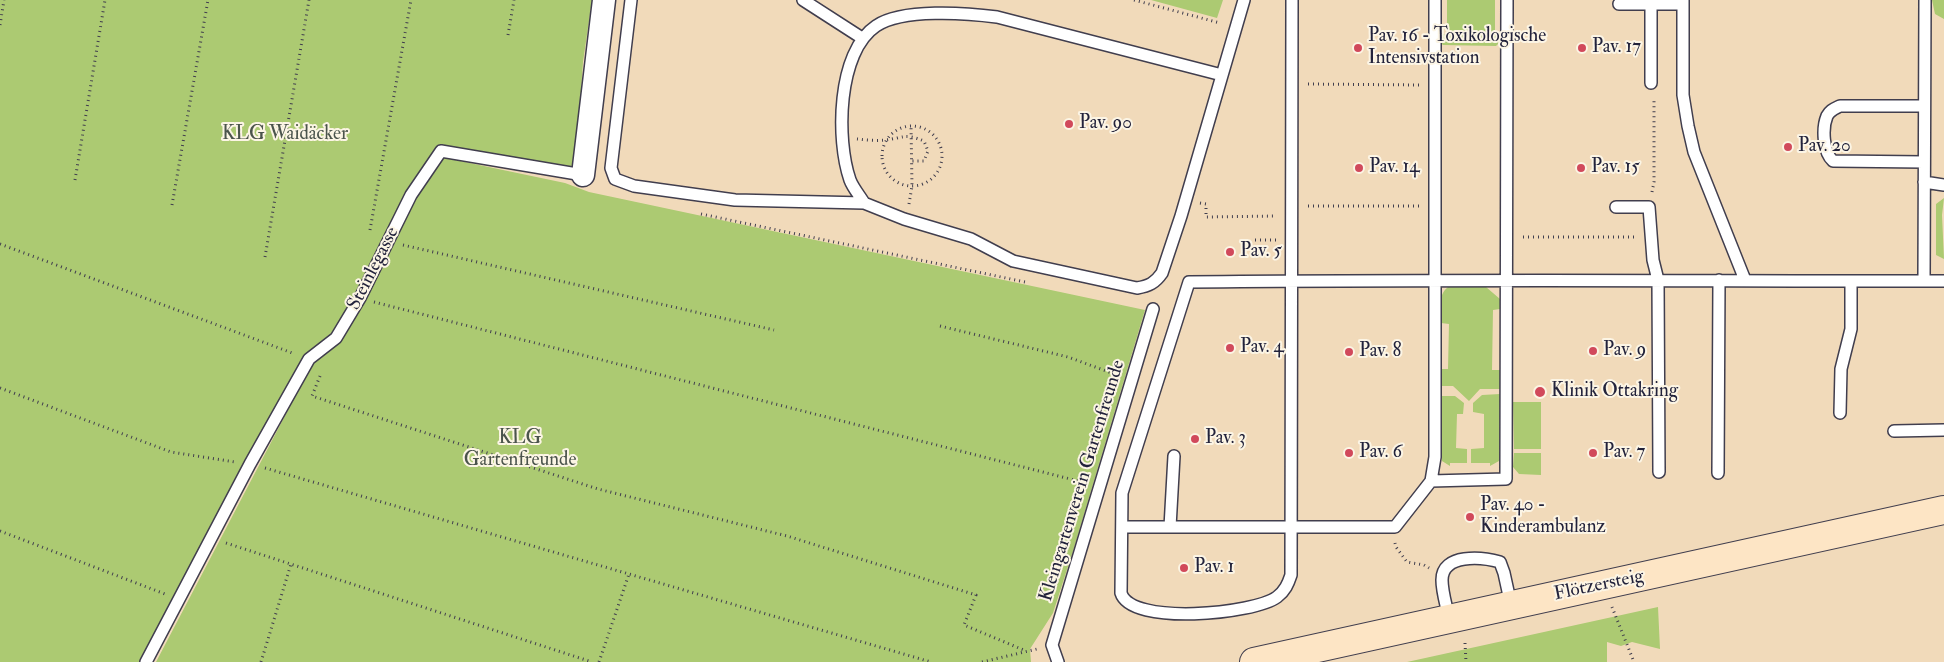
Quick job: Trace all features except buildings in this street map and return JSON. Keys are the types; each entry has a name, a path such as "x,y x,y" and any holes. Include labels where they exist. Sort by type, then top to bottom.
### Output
{"main road":[{"name":"Flötzersteig","path":"1254,662 1944,510"}],"street":[{"name":"Steinlegasse","path":"583,175 604,0"}],"lane":[{"path":"631,0 611,168 615,179 634,186 735,200 864,203 904,219 971,239 1013,261 1137,288 1147,286 1156,281 1162,273 1181,216 1244,0"},
{"path":"803,0 862,38"},
{"path":"1292,0 1292,281 1291,575 1288,584 1276,598 1247,608 1214,612 1166,613 1146,610 1131,605 1123,599 1121,593 1122,493 1189,282 1292,281 1434,280 1944,281"},
{"path":"1122,527 1395,527 1431,481 1435,457 1435,0"},
{"path":"1431,481 1506,479 1508,280 1506,0"},
{"path":"1924,281 1926,0"},
{"path":"1619,4 1683,2 1683,95 1688,126 1694,152 1744,280"},
{"path":"1651,4 1651,83"},
{"path":"864,203 850,181 842,136 844,96 852,58 862,38 876,25 893,19 920,15 975,14 1222,75"},
{"path":"1924,106 1840,106 1832,109 1825,124 1826,151 1833,161 1924,162"},
{"name":"Steinlegasse","path":"146,662 210,538 309,359 336,338 360,298 411,196 440,151 583,175"},
{"path":"1924,182 1944,186"},
{"path":"1616,206 1649,207 1653,260 1658,280 1659,472"},
{"path":"1718,473 1719,280"},
{"path":"1840,413 1841,369 1851,329 1851,281"},
{"name":"Kleingartenverein Gartenfreunde","path":"1052,645 1153,309"},
{"path":"1894,430 1944,430"},
{"path":"1170,527 1174,456"},
{"path":"1449,619 1442,580 1445,568 1452,562 1480,558 1500,562 1511,605"},
{"path":"1052,645 1058,662"}],"path":[{"path":"0,25 4,0"},
{"path":"75,180 105,0"},
{"path":"172,205 208,0"},
{"path":"265,257 309,0"},
{"path":"370,230 411,0"},
{"path":"508,35 514,0"},
{"path":"1134,0 1220,23"},
{"path":"1649,207 1654,182 1654,94 1651,83"},
{"path":"1292,84 1434,85"},
{"path":"911,126 912,186"},
{"path":"911,126 930,132 937,139 941,148 940,168 927,182 912,186 898,183 884,169 882,149 886,140 893,133 911,126"},
{"path":"842,136 869,140 886,140 901,136 912,136 924,141 928,151 924,161 912,161"},
{"path":"1206,216 1434,206"},
{"path":"695,212 1028,283"},
{"path":"1507,237 1651,237"},
{"path":"388,242 774,330"},
{"path":"0,244 309,359"},
{"path":"360,298 1101,486"},
{"path":"940,326 1068,357 1132,381"},
{"path":"322,371 312,396 598,488 787,536 976,595 964,625 1026,651"},
{"path":"0,388 171,452 250,464 930,662"},
{"path":"1395,527 1396,547 1407,562 1424,565 1433,570 1442,580"},
{"path":"0,531 178,599"},
{"path":"210,538 592,662"},
{"path":"261,662 291,564"},
{"path":"599,662 628,574"},
{"path":"1603,585 1634,662"},
{"path":"1465,643 1466,662"},
{"path":"982,662 1052,645"}],"green space":[{"name":"KLG Waidäcker","path":"0,0 592,0 583,62 577,152 570,170 440,144 397,213 342,321 297,371 141,662 0,662"},
{"path":"1151,0 1223,0 1217,18"},
{"path":"1447,0 1495,0 1495,33 1500,34 1498,44 1496,46 1443,45 1440,42 1440,34 1447,34"},
{"path":"1932,0 1944,0 1944,19 1935,14"},
{"name":"KLG Gartenfreunde","path":"441,157 565,183 589,192 1145,310 1053,613 1030,649 1031,662 156,662 311,366 339,338 408,205"},
{"path":"1944,198 1942,215 1944,259 1936,255 1936,204"},
{"path":"1448,287 1486,287 1500,299 1500,309 1493,310 1492,370 1500,370 1500,389 1480,389 1469,401 1453,386 1440,386 1440,369 1448,369 1449,324 1441,323 1440,308 1442,295"},
{"path":"1500,394 1499,461 1490,466 1490,463 1471,463 1471,449 1484,448 1484,414 1473,412 1473,403 1482,395"},
{"path":"1441,396 1455,396 1464,403 1463,414 1457,414 1456,448 1467,449 1467,463 1450,463 1450,466 1442,461"},
{"path":"1513,402 1541,402 1541,449 1514,449"},
{"path":"1514,453 1541,453 1541,475 1519,474 1513,467"},
{"path":"1658,607 1660,649 1632,642 1621,646 1607,642 1607,662 1407,662"}],"place":[{"name":"Pav. 16 - Toxikologische Intensivstation","path":"1358,48"},
{"name":"Pav. 17","path":"1582,48"},
{"name":"Pav. 90","path":"1069,124"},
{"name":"Pav. 20","path":"1788,147"},
{"name":"Pav. 14","path":"1359,168"},
{"name":"Pav. 15","path":"1581,168"},
{"name":"Pav. 5","path":"1230,252"},
{"name":"Pav. 4","path":"1230,348"},
{"name":"Pav. 9","path":"1593,351"},
{"name":"Pav. 8","path":"1349,352"},
{"name":"Klinik Ottakring","path":"1540,392"},
{"name":"Pav. 3","path":"1195,439"},
{"name":"Pav. 6","path":"1349,453"},
{"name":"Pav. 7","path":"1593,453"},
{"name":"Pav. 40 - Kinderambulanz","path":"1470,517"},
{"name":"Pav. 1","path":"1184,568"}]}
